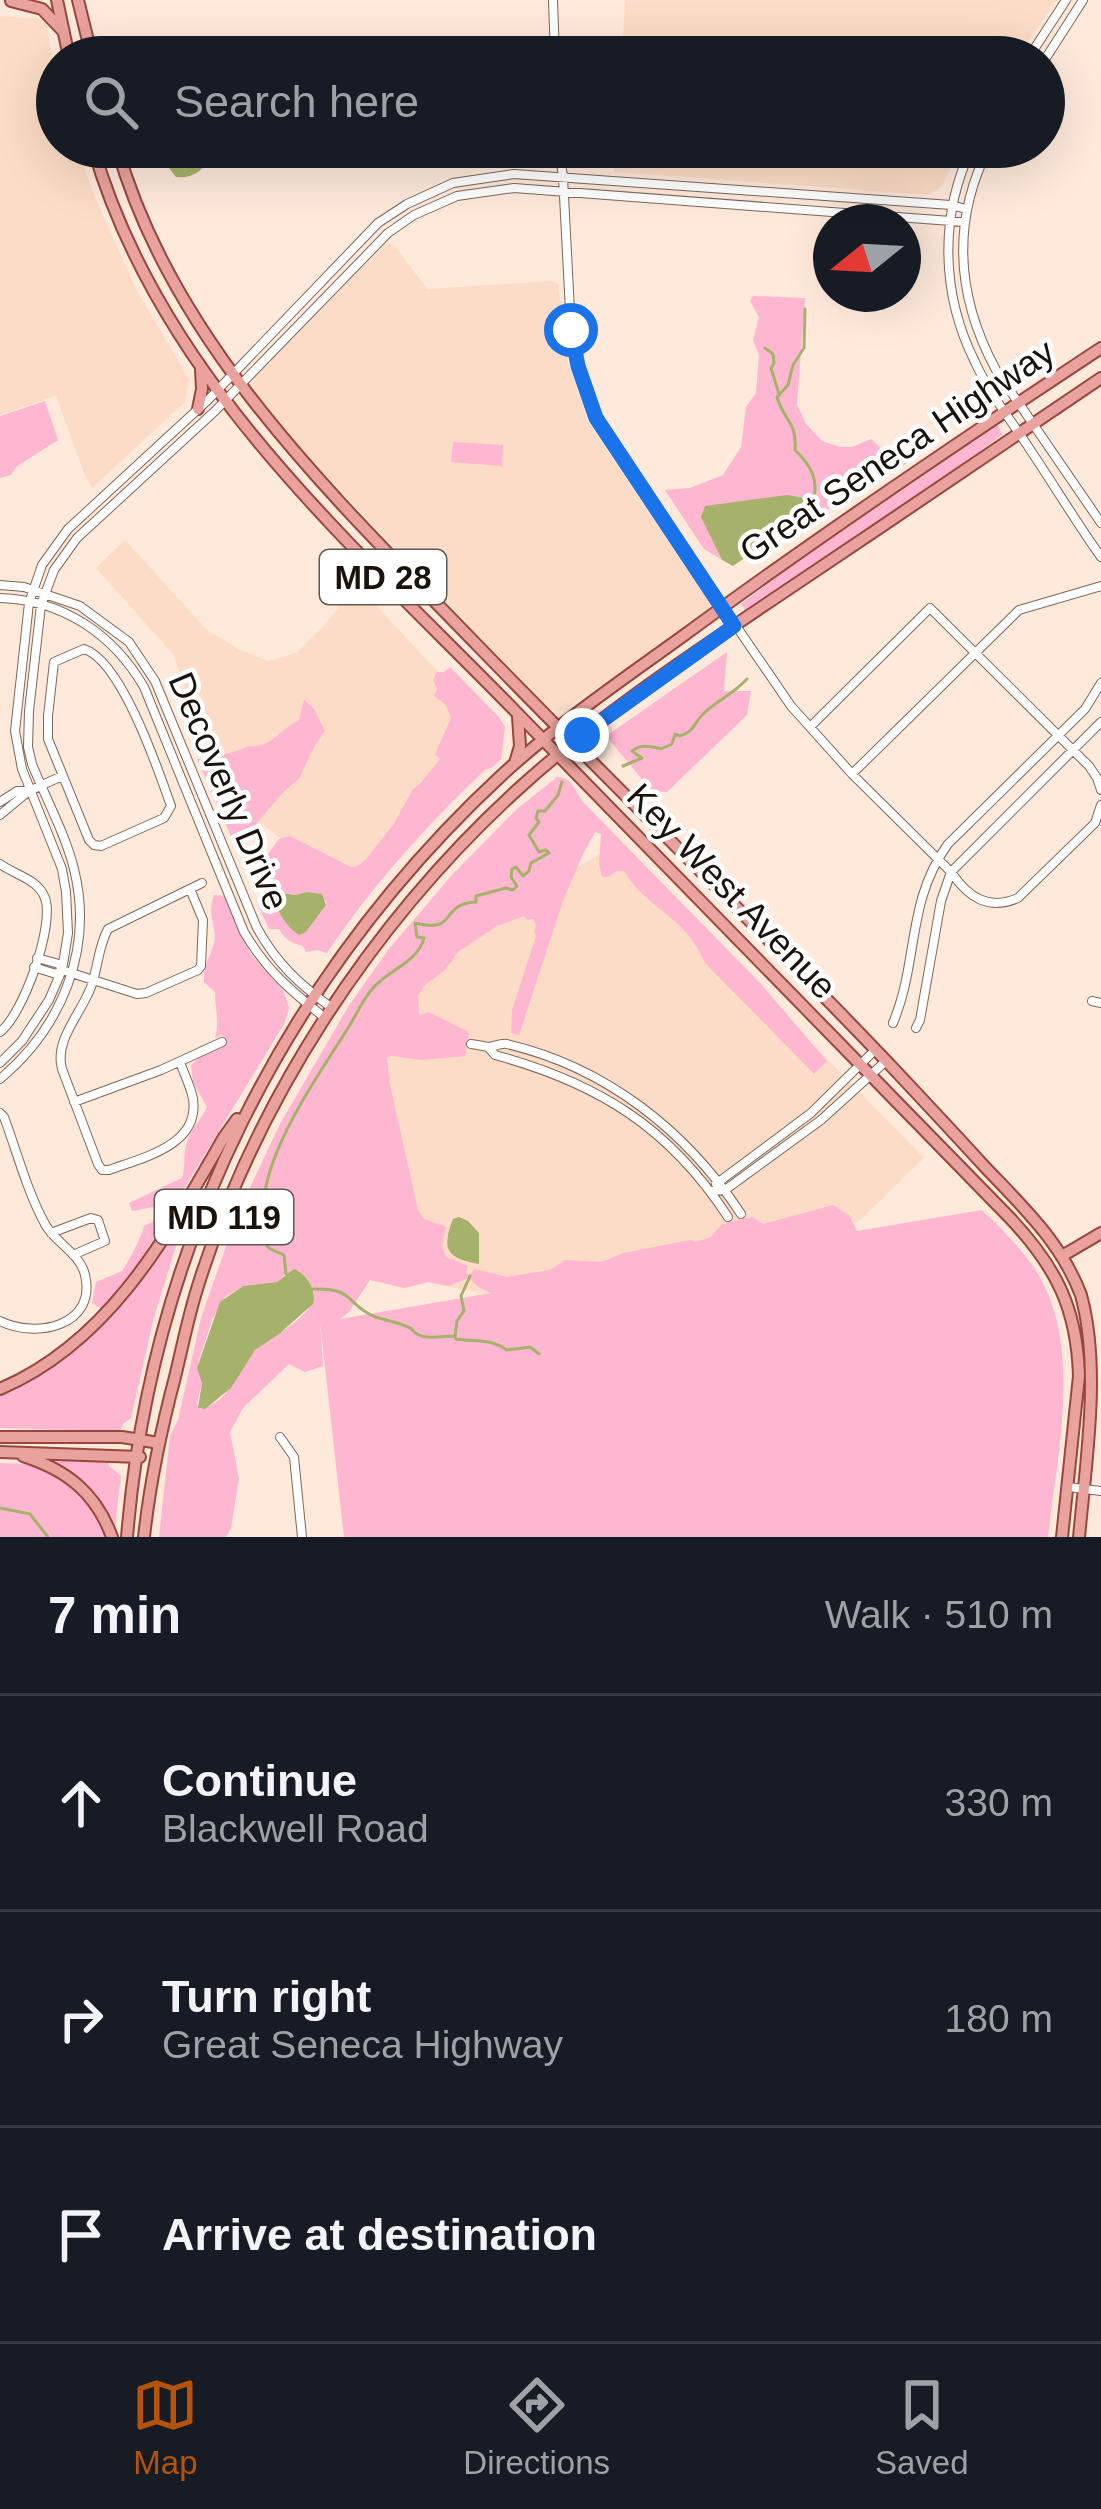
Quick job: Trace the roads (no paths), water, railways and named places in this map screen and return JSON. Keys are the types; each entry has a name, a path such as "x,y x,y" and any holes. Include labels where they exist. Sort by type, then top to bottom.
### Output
{"main road":[{"path":"0,1 33,0"},
{"path":"56,0 64,36"},
{"path":"78,0 87,36"},
{"path":"11,1 42,9 63,31"},
{"name":"Key West Avenue","path":"101,168 151,285 221,396 280,468 1010,1218 1049,1264"},
{"name":"Key West Avenue","path":"125,168 161,257 187,304 274,430 557,728 886,1061 1063,1255"},
{"name":"Great Seneca Highway","path":"128,1537 139,1440 163,1332 194,1229 254,1098 353,940 409,872 514,764 557,728 722,607 1101,348"},
{"path":"198,410 201,366"},
{"name":"Great Seneca Highway","path":"144,1537 155,1459 197,1288 217,1236 275,1103 328,1013 382,936 492,814 572,743 734,626 1101,378"},
{"path":"514,764 520,741 518,714"},
{"path":"0,1389 59,1353 116,1305 146,1267 224,1137 254,1098"},
{"path":"1049,1264 1097,1239"},
{"name":"MD 28","path":"1063,1255 1083,1299 1094,1349 1079,1537"},
{"name":"MD 28","path":"1049,1264 1068,1304 1078,1352 1062,1537"},
{"path":"0,1437 122,1436 159,1443"},
{"path":"4,1452 155,1459"},
{"path":"4,1452 56,1467 74,1479 90,1495 112,1537"}],"street":[{"path":"553,0 554,36"},
{"path":"1043,36 1066,0"},
{"path":"1060,36 1083,0"},
{"path":"562,168 571,330 587,398 621,458 791,706 982,903 1005,904 1018,898 1095,823 1101,805"},
{"path":"965,168 951,206 947,236 952,302 973,360 1101,557"},
{"path":"981,168 964,222 965,279 973,318 996,370 1101,523"},
{"path":"0,1079 32,1050 60,1006 80,938 78,890 64,837 28,747 41,605 54,570 76,538 221,396 371,229 407,204 453,183 514,174 966,209"},
{"path":"237,378 379,240 414,215 474,191 564,191 964,222"},
{"path":"0,1063 35,1024 62,970 68,933 66,892 52,841 17,752 33,590 42,565 68,529 198,410 221,396"},
{"name":"Decoverly Drive","path":"0,585 45,593 80,606 129,642 155,681 257,928 272,955 313,1001"},
{"path":"852,774 1019,610 1101,586"},
{"name":"Decoverly Drive","path":"0,598 58,609 120,650 144,687 244,932 262,962 328,1013"},
{"path":"809,727 930,608 1073,750 1097,778 1101,790"},
{"path":"88,650 122,686 171,808 164,818 97,847 88,840 62,776 47,732 53,664 88,650"},
{"path":"893,1023 920,900 938,859 1085,709 1101,683"},
{"path":"916,1028 951,872 1101,722"},
{"path":"0,815 29,791 62,776"},
{"path":"0,802 17,791 29,791"},
{"path":"0,864 37,886 46,899 48,916 27,993 0,1032"},
{"path":"180,1062 193,1097 193,1115 180,1137 164,1150 102,1169 59,1052 94,980 108,929 202,883"},
{"path":"36,962 59,964 73,974 127,992 146,993 198,970 203,920 190,889"},
{"path":"74,1102 222,1042"},
{"path":"471,1044 488,1047 499,1042 520,1048 606,1083 688,1146 741,1214"},
{"path":"488,1047 495,1055 574,1081 610,1100 689,1165 728,1217"},
{"path":"712,1191 725,1190 821,1120 866,1070 875,1050"},
{"path":"712,1191 718,1180 866,1070 886,1061"},
{"path":"0,1113 36,1203 51,1233 84,1270 87,1290 84,1303 61,1324 23,1330 0,1321"},
{"path":"51,1233 91,1218 98,1220 105,1241 74,1255"},
{"path":"280,1437 294,1457 302,1537"},
{"path":"1068,1487 1101,1491"}],"waterway":[{"path":"805,309 804,348 788,385 777,397 792,427 795,450 813,475 812,505"},
{"path":"765,348 773,354 771,368 779,394"},
{"path":"623,766 642,758 632,751 635,749 672,744 675,734 689,732 703,714 747,679"},
{"path":"286,1274 284,1255 264,1241 263,1204 277,1151 304,1098 370,992 421,945 424,938 417,937 415,923 438,925 457,908 476,902 476,896 513,890 517,886 512,869 516,867 523,876 531,863 549,853 539,852 529,835 539,822 538,811 545,811 562,782"},
{"path":"455,1336 464,1311 461,1296 470,1276"},
{"path":"313,1289 343,1294 373,1316 421,1336 455,1336 507,1350 530,1347 539,1354"},
{"path":"0,1508 30,1514 48,1537"}]}
